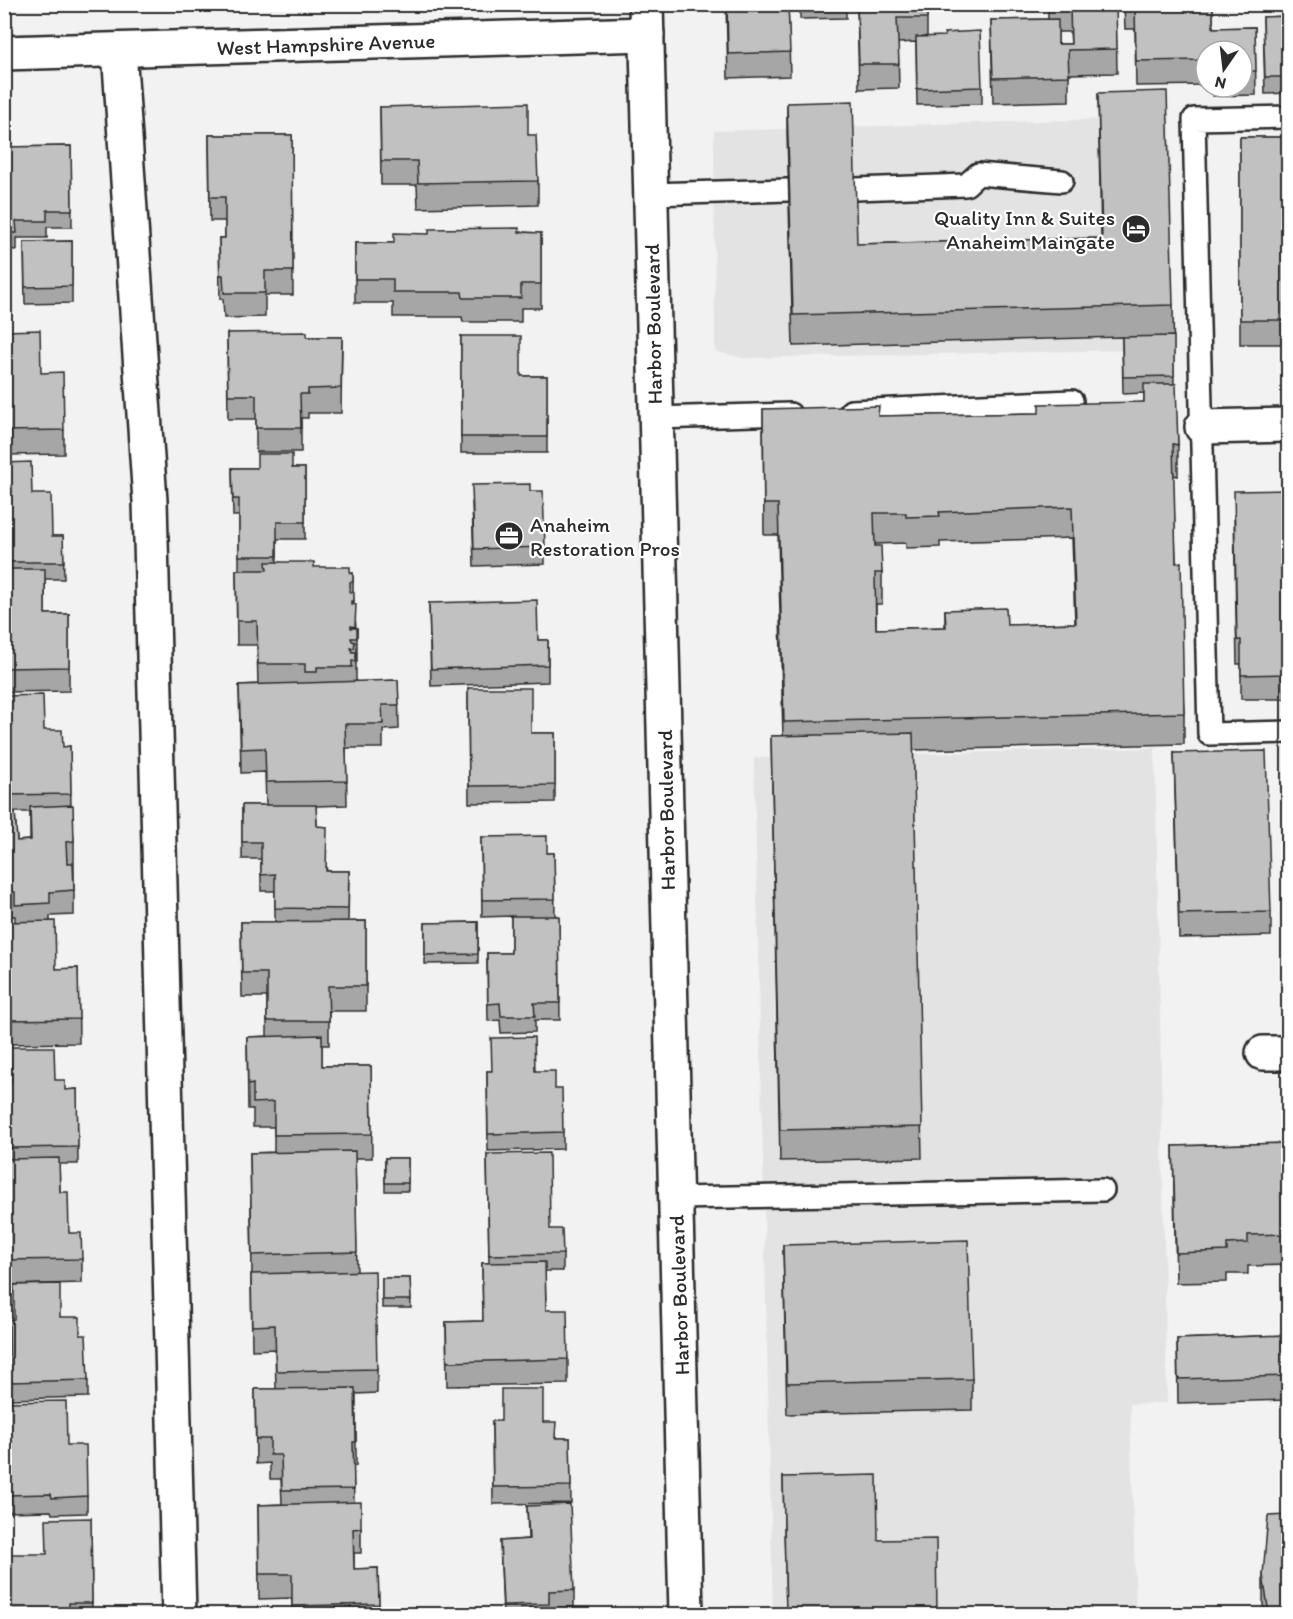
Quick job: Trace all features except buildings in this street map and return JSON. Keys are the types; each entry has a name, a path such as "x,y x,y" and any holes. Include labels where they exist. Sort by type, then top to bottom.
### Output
{"street":[{"name":"West Hampshire Avenue","path":"4,53 119,50 647,19"},
{"name":"Harbor Boulevard","path":"647,19 686,1614"},
{"path":"119,50 150,501 179,1614"},
{"path":"1202,428 1288,425"}],"lane":[{"path":"1288,117 1194,119 1209,734 1288,732"},
{"path":"855,189 966,186 978,174 1062,181"},
{"path":"650,194 788,190"},
{"path":"656,418 1072,401"},
{"path":"676,1198 1103,1190"}],"shaded area":[{"path":"1170,117 1175,349 742,358 715,351 714,131"},
{"path":"1155,748 1167,1403 1130,1404 1136,1614 773,1614 754,758"}],"place":[{"name":"Quality Inn & Suites Anaheim Maingate","path":"1136,229"},
{"name":"Anaheim Restoration Pros","path":"509,536"}]}
